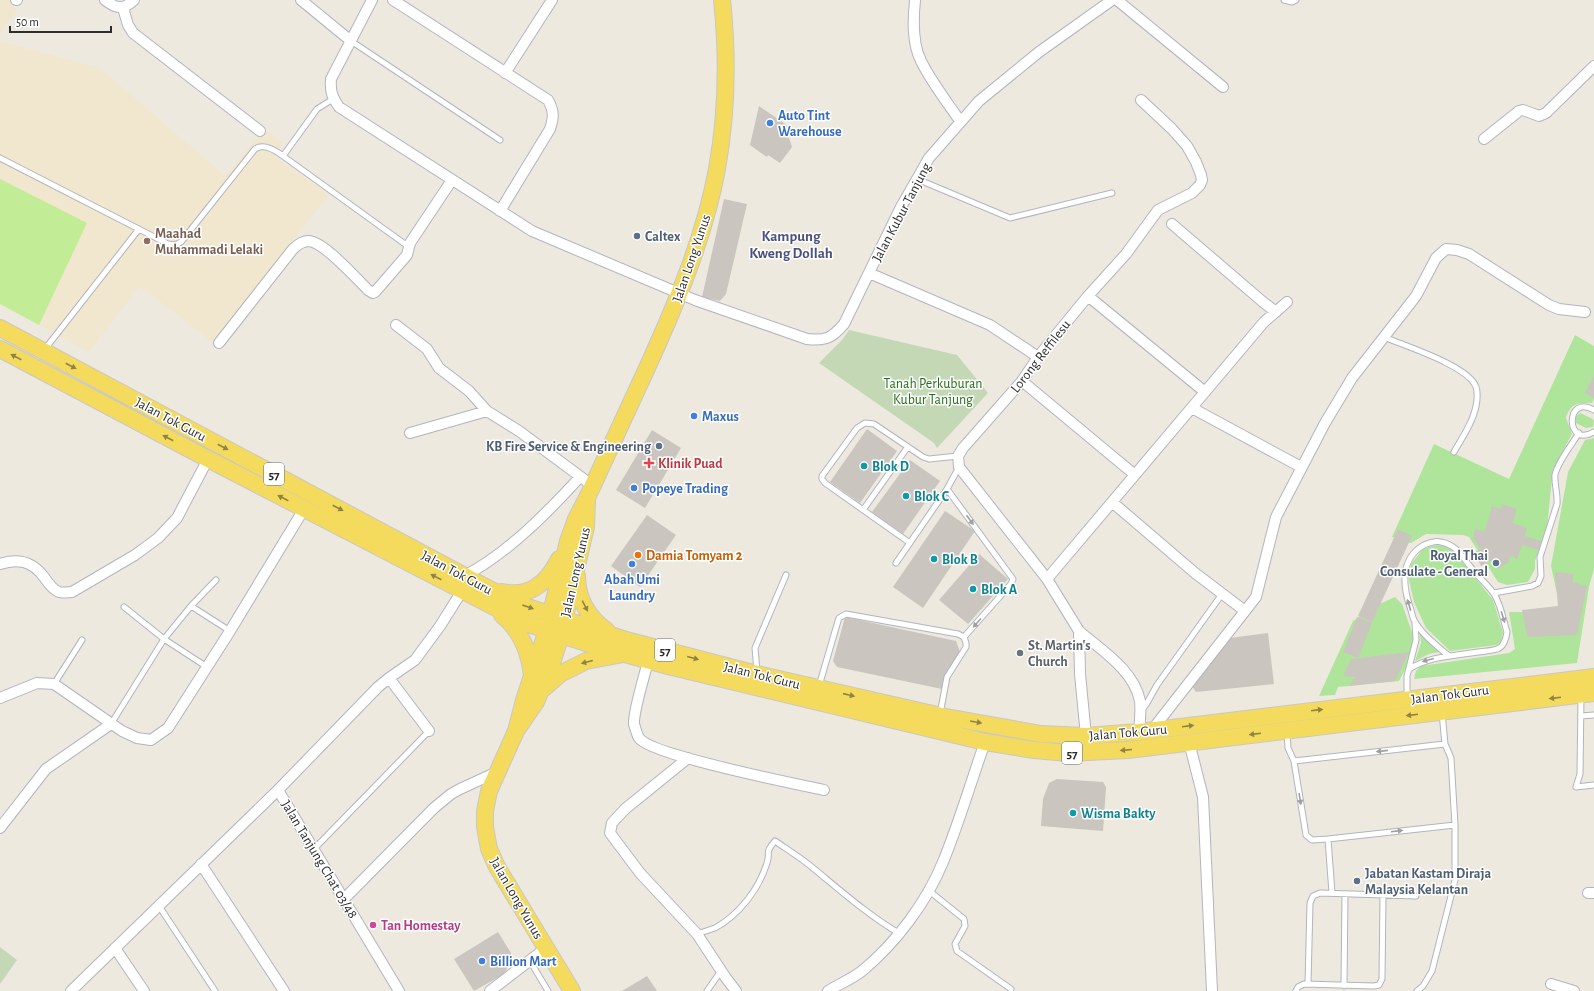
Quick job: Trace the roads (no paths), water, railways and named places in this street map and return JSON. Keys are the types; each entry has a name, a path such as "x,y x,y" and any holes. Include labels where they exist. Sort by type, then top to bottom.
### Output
{"main road":[{"name":"Jalan Long Yunus","path":"558,616 568,541 587,487 680,294 704,223 717,170 726,88 726,34 722,0"},
{"name":"Jalan Tok Guru","path":"0,328 489,597 525,623 554,632 757,674 939,716 1041,734 1086,736 1145,731 1594,677"},
{"name":"Jalan Tok Guru","path":"0,348 304,509 463,583"},
{"name":"Jalan Long Yunus","path":"572,991 497,868 489,849 485,811 489,791 497,772 516,731 536,702 540,692 558,616 580,555 586,526 587,487"},
{"path":"489,597 527,592 539,586 555,567 568,541"},
{"path":"540,692 560,674 573,667 625,647 594,621 585,608 578,592 580,555"},
{"name":"Jalan Tok Guru","path":"489,597 558,616 625,647 648,661 719,680 985,742 1034,750 1068,753 1128,750 1587,694"},
{"path":"489,597 517,631 526,645 530,659 532,678"},
{"name":"Jalan Long Yunus","path":"516,731 524,700 532,678 554,632"}],"street":[{"path":"105,0 123,8 134,0"},
{"path":"301,0 351,41"},
{"path":"372,0 332,79 330,90 333,99 339,107 532,230 680,294"},
{"path":"393,0 548,100 553,110 554,119 550,129 500,211"},
{"path":"505,72 552,0"},
{"path":"915,0 913,22 916,46 921,61 960,121"},
{"name":"Jalan Kubur Tanjung","path":"680,294 807,339 821,341 834,335 844,324 901,207 929,158 979,101 1039,52 1112,0"},
{"path":"1117,0 1223,87"},
{"path":"123,8 128,25 133,33 260,131"},
{"path":"1484,139 1519,110 1539,116 1546,113 1594,66"},
{"name":"Lorong Reffilesu","path":"958,456 963,448 1022,381 1038,357 1088,296 1126,254 1158,210 1197,190 1202,180 1196,162 1187,146 1172,129 1141,100"},
{"path":"219,343 293,249 308,241 317,243 326,249 368,290 373,293 378,290 407,254 410,243 452,180"},
{"path":"1172,224 1276,312"},
{"path":"1145,731 1256,597 1276,517 1301,468 1325,423 1352,378 1416,296 1436,258 1446,249 1457,250 1469,254 1549,306 1558,309 1585,312"},
{"path":"870,273 990,325 1038,357"},
{"path":"1088,296 1205,392"},
{"path":"1047,579 1264,322 1287,302"},
{"path":"71,991 278,790 378,687 415,660 440,626 463,583 501,553 553,507 587,487 519,431 487,411 469,391 439,368 427,348 396,325"},
{"path":"1022,381 1135,475"},
{"path":"1192,408 1301,468"},
{"path":"410,433 487,411"},
{"path":"958,456 959,467 1047,579 1079,631 1123,670 1133,682 1139,699 1145,731"},
{"path":"0,564 11,561 27,562 42,575 50,586 60,592 72,592 135,555 158,538 176,518 208,459"},
{"path":"1112,502 1222,594 1245,611"},
{"path":"0,698 37,683 54,684 111,724 137,738 151,740 168,728 230,631 304,509"},
{"path":"1079,631 1080,674 1086,736"},
{"path":"648,661 634,723 639,738 650,746 688,758 742,772 824,790"},
{"path":"390,678 429,731"},
{"path":"0,828 46,769 111,724"},
{"path":"828,991 860,972 900,934 928,890 942,863 985,742"},
{"path":"1189,742 1203,797 1212,991"},
{"path":"688,758 625,809 612,824 610,830 612,836 640,873 697,934 736,991"},
{"path":"344,899 434,808 451,794 497,772"},
{"name":"Jalan Tanjung Chat 03/48","path":"278,790 399,991"},
{"path":"201,864 284,991"},
{"path":"115,948 144,991"},
{"path":"490,991 546,948"},
{"path":"1551,984 1574,991"}],"lane":[{"path":"1284,0 1292,2 1296,0"},
{"path":"351,41 500,140"},
{"path":"283,156 317,110 333,99"},
{"path":"0,158 172,246 178,244 254,150 258,147 267,147 283,156 409,247"},
{"path":"917,179 1010,218 1112,193"},
{"path":"43,351 139,229"},
{"path":"1384,337 1450,364 1466,374 1476,387 1477,405 1471,421 1454,452"},
{"path":"1594,410 1584,407 1580,408 1573,414 1572,418 1572,427 1578,434 1588,435 1594,432"},
{"path":"910,543 825,483 822,479 824,474 857,428 865,423 874,424 923,458 958,456"},
{"path":"1494,593 1532,586 1538,583 1540,579 1540,557 1557,504 1558,495 1555,476 1559,466 1578,434"},
{"path":"863,510 907,448"},
{"path":"896,563 946,489 959,467"},
{"path":"946,489 1013,578 1011,584 964,638"},
{"path":"1408,700 1406,680 1416,640 1416,628 1405,589 1404,575 1406,565 1411,557 1420,548 1430,542 1441,542 1452,546 1461,554 1472,569 1494,593 1507,632 1504,643 1497,649 1449,656 1422,662 1409,669"},
{"path":"757,674 756,648 786,575"},
{"path":"111,724 164,639 191,606 216,580"},
{"path":"1141,711 1147,704 1157,685 1222,594"},
{"path":"191,606 230,631"},
{"path":"124,607 164,639 207,667"},
{"path":"818,689 839,618 846,614 958,634 964,638 966,646 947,677 939,716"},
{"path":"1414,622 1449,656"},
{"path":"54,684 82,640"},
{"path":"1587,694 1581,716 1580,774 1576,787 1594,785"},
{"path":"1417,991 1423,986 1432,971 1455,880 1455,825 1451,758 1445,744 1441,712"},
{"path":"1581,716 1594,715"},
{"path":"314,849 429,731"},
{"path":"1286,731 1288,748 1294,761 1306,835 1309,839 1328,840 1455,825"},
{"path":"1294,761 1445,744"},
{"path":"1328,840 1332,893"},
{"path":"697,934 714,928 730,918 748,900 768,862 768,850 775,841 812,866 849,900 884,925 900,934"},
{"path":"928,890 964,919 965,926 955,944 957,951 1011,989"},
{"path":"1308,984 1311,899 1316,894 1332,893 1416,896"},
{"path":"1344,986 1345,894"},
{"path":"1296,991 1301,985 1308,984 1374,986 1381,982 1383,895"},
{"path":"159,906 215,991"},
{"path":"530,961 548,991"},
{"path":"707,991 721,971"}],"place":[{"name":"Auto Tint Warehouse","path":"770,123"},
{"name":"Caltex","path":"637,236"},
{"name":"Maahad Muhammadi Lelaki","path":"147,241"},
{"name":"Maxus","path":"694,416"},
{"name":"KB Fire Service & Engineering","path":"659,446"},
{"name":"Klinik Puad","path":"649,463"},
{"name":"Blok D","path":"864,466"},
{"name":"Popeye Trading","path":"634,488"},
{"name":"Blok C","path":"906,496"},
{"name":"Damia Tomyam 2","path":"638,555"},
{"name":"Blok B","path":"934,559"},
{"name":"Royal Thai Consulate - General","path":"1496,563"},
{"name":"Abah Umi Laundry","path":"632,564"},
{"name":"Blok A","path":"973,589"},
{"name":"St. Martin's Church","path":"1020,653"},
{"name":"Wisma Bakty","path":"1073,813"},
{"name":"Jabatan Kastam Diraja Malaysia Kelantan","path":"1357,881"},
{"name":"Tan Homestay","path":"373,925"},
{"name":"Billion Mart","path":"482,961"}],"district":[{"name":"Kampung Kweng Dollah","path":"791,244"}],"park label":[{"name":"Tanah Perkuburan Kubur Tanjung","path":"933,392"}]}
